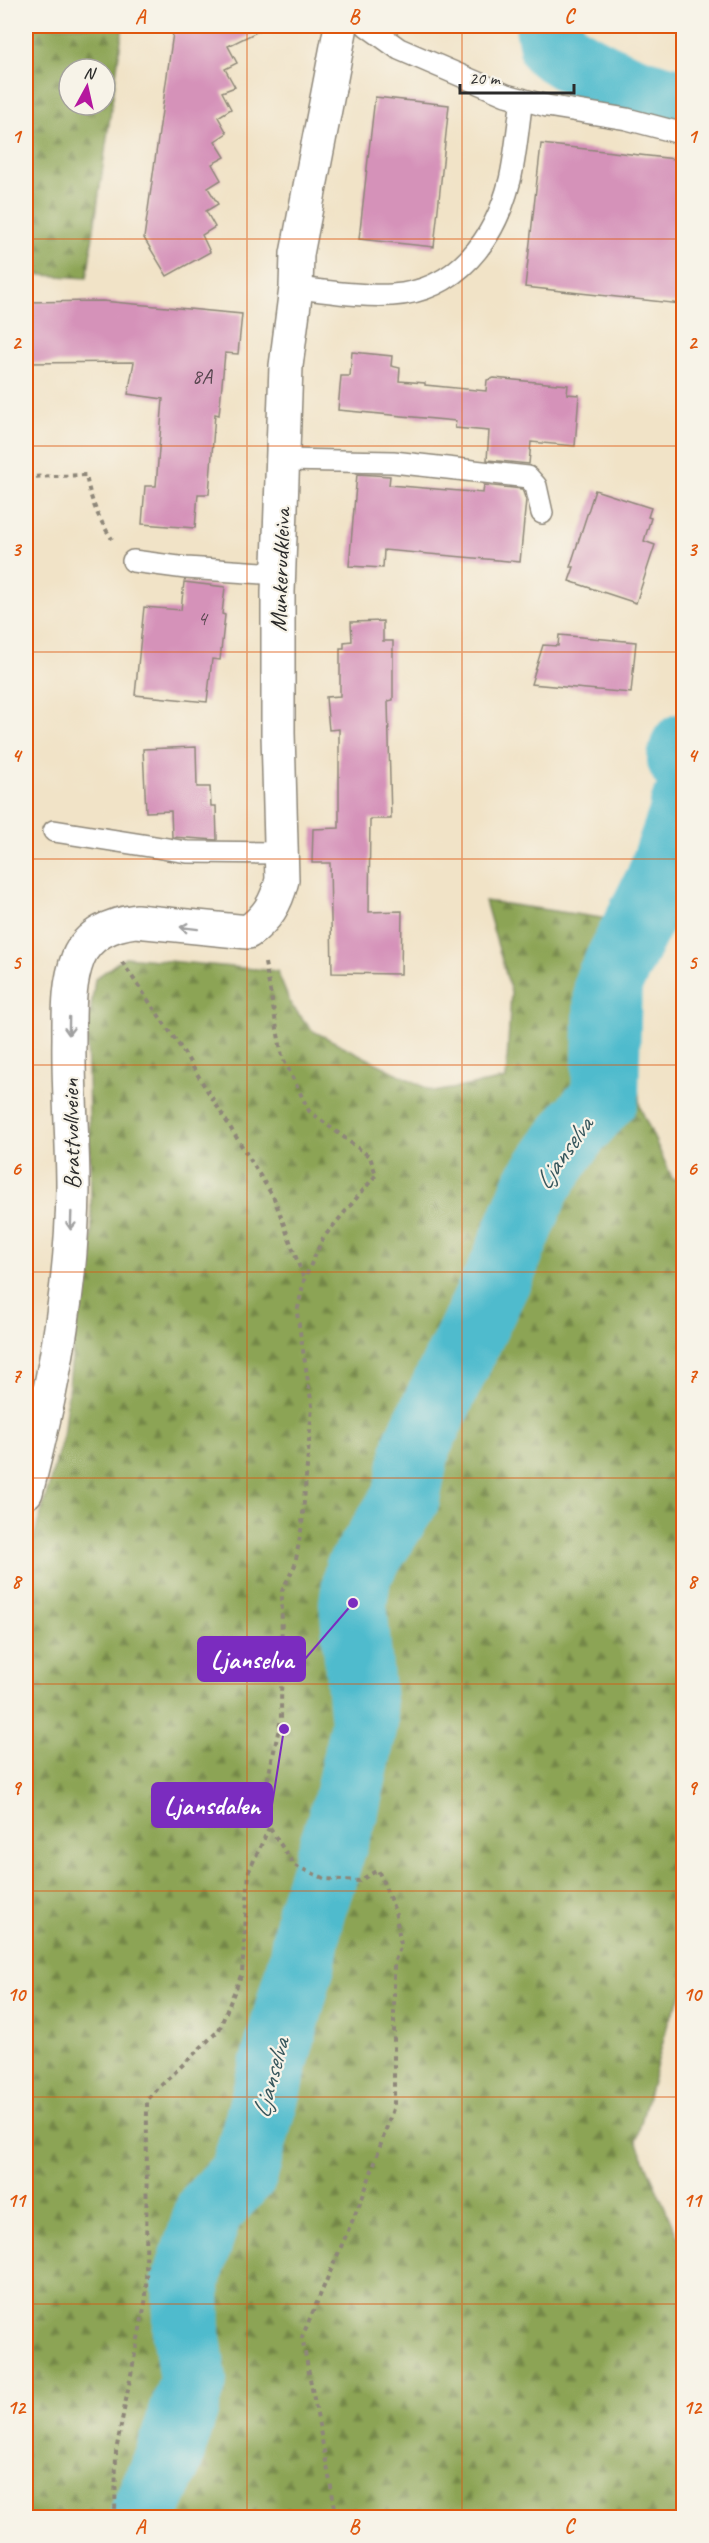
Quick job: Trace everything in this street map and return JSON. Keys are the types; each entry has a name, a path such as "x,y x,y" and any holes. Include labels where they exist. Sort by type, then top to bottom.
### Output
{"street":[{"name":"Munkerudkleiva","path":"248,932 263,921 277,899 282,880 278,733 279,574 286,366 299,243 341,26"},
{"name":"Brattvollveien","path":"26,1492 53,1378 66,1293 73,1188 69,1084 70,993 80,955 88,942 101,932 121,923 136,921 248,932"}],"lane":[{"path":"368,26 399,49 506,95 547,106 627,119 684,134"},
{"path":"296,288 392,295 430,288 458,272 482,244 501,210 510,178 522,99"},
{"path":"284,460 393,462 528,477 536,486 542,513"},
{"path":"133,561 186,568 279,574"},
{"path":"54,831 187,852 281,854"}],"path":[{"path":"26,505 28,477 86,475 89,494 102,524 116,544 133,561"},
{"path":"101,932 181,1048 274,1198 304,1280"},
{"path":"115,2517 116,2451 146,2298 147,2099 219,2031 242,1973 249,1871 269,1827 268,1778 281,1719 282,1591 295,1565 302,1525 312,1406 297,1313 304,1280 323,1238 375,1175 370,1157 309,1111 282,1056 264,954 248,932"},
{"path":"269,1827 295,1866 326,1879 359,1881 378,1870 395,1911 401,1944 394,1963 394,2106 363,2196 302,2337 337,2517"}],"green space":[{"path":"26,26 123,26 117,68 117,57 57,57 57,117 110,117 87,278 26,274"},
{"path":"485,901 637,923 662,931 635,986 633,1039 640,1107 673,1180 683,1176 684,1990 668,2023 636,2141 683,2249 683,2517 26,2518 26,1566 63,1436 75,1332 92,1236 87,1036 95,979 125,957 277,971 291,1005 313,1031 434,1092 506,1079 511,992"}],"building":[{"path":"174,26 269,26 228,46 237,63 225,69 235,87 222,92 231,109 218,117 227,133 215,141 225,157 212,164 221,180 208,188 218,204 206,211 215,227 202,235 210,252 167,276 144,238"},
{"path":"375,97 449,105 434,247 359,239"},
{"path":"541,144 684,160 684,280 681,304 525,287"},
{"path":"102,301 242,314 238,354 225,353 219,415 215,414 209,494 198,494 195,528 142,524 145,486 156,486 163,399 128,394 134,362 26,363 26,302"},
{"path":"352,352 392,356 391,366 400,368 399,381 425,383 425,385 486,391 487,380 494,378 568,385 567,394 579,395 575,446 531,442 529,464 487,460 489,431 455,428 456,421 338,410 341,376 350,376"},
{"path":"357,474 390,476 389,485 483,493 484,485 522,489 526,500 520,562 384,550 383,568 349,566"},
{"path":"595,490 651,508 648,517 651,518 644,541 655,545 636,603 569,581 574,567 570,567"},
{"path":"184,582 225,587 222,614 225,615 220,660 212,659 207,702 135,695 144,607 181,610"},
{"path":"383,621 383,641 393,641 393,700 388,701 391,819 370,819 369,912 402,911 401,974 332,973 330,863 312,863 313,829 339,828 339,729 329,730 326,697 340,696 340,648 344,648 344,642 352,641 351,622"},
{"path":"559,635 636,642 631,693 531,684 543,645 558,646"},
{"path":"196,747 197,787 210,787 211,806 216,806 217,840 172,837 171,811 146,812 143,749"}],"waterway":[{"name":"Ljanselva","path":"549,26 553,48 584,67 631,89 684,103"},
{"name":"Ljanselva","path":"684,747 681,759 684,765"},
{"name":"Ljanselva","path":"144,2518 145,2510 168,2460 193,2381 187,2337 186,2282 209,2210 244,2173 302,1961 310,1915 346,1806 364,1724 353,1603 358,1572 406,1498 417,1445 504,1265 537,1185 576,1129 605,1097 608,983 659,881 684,805"}],"place":[{"name":"Ljanselva","path":"353,1603"},
{"name":"Ljansdalen","path":"284,1729"}]}
